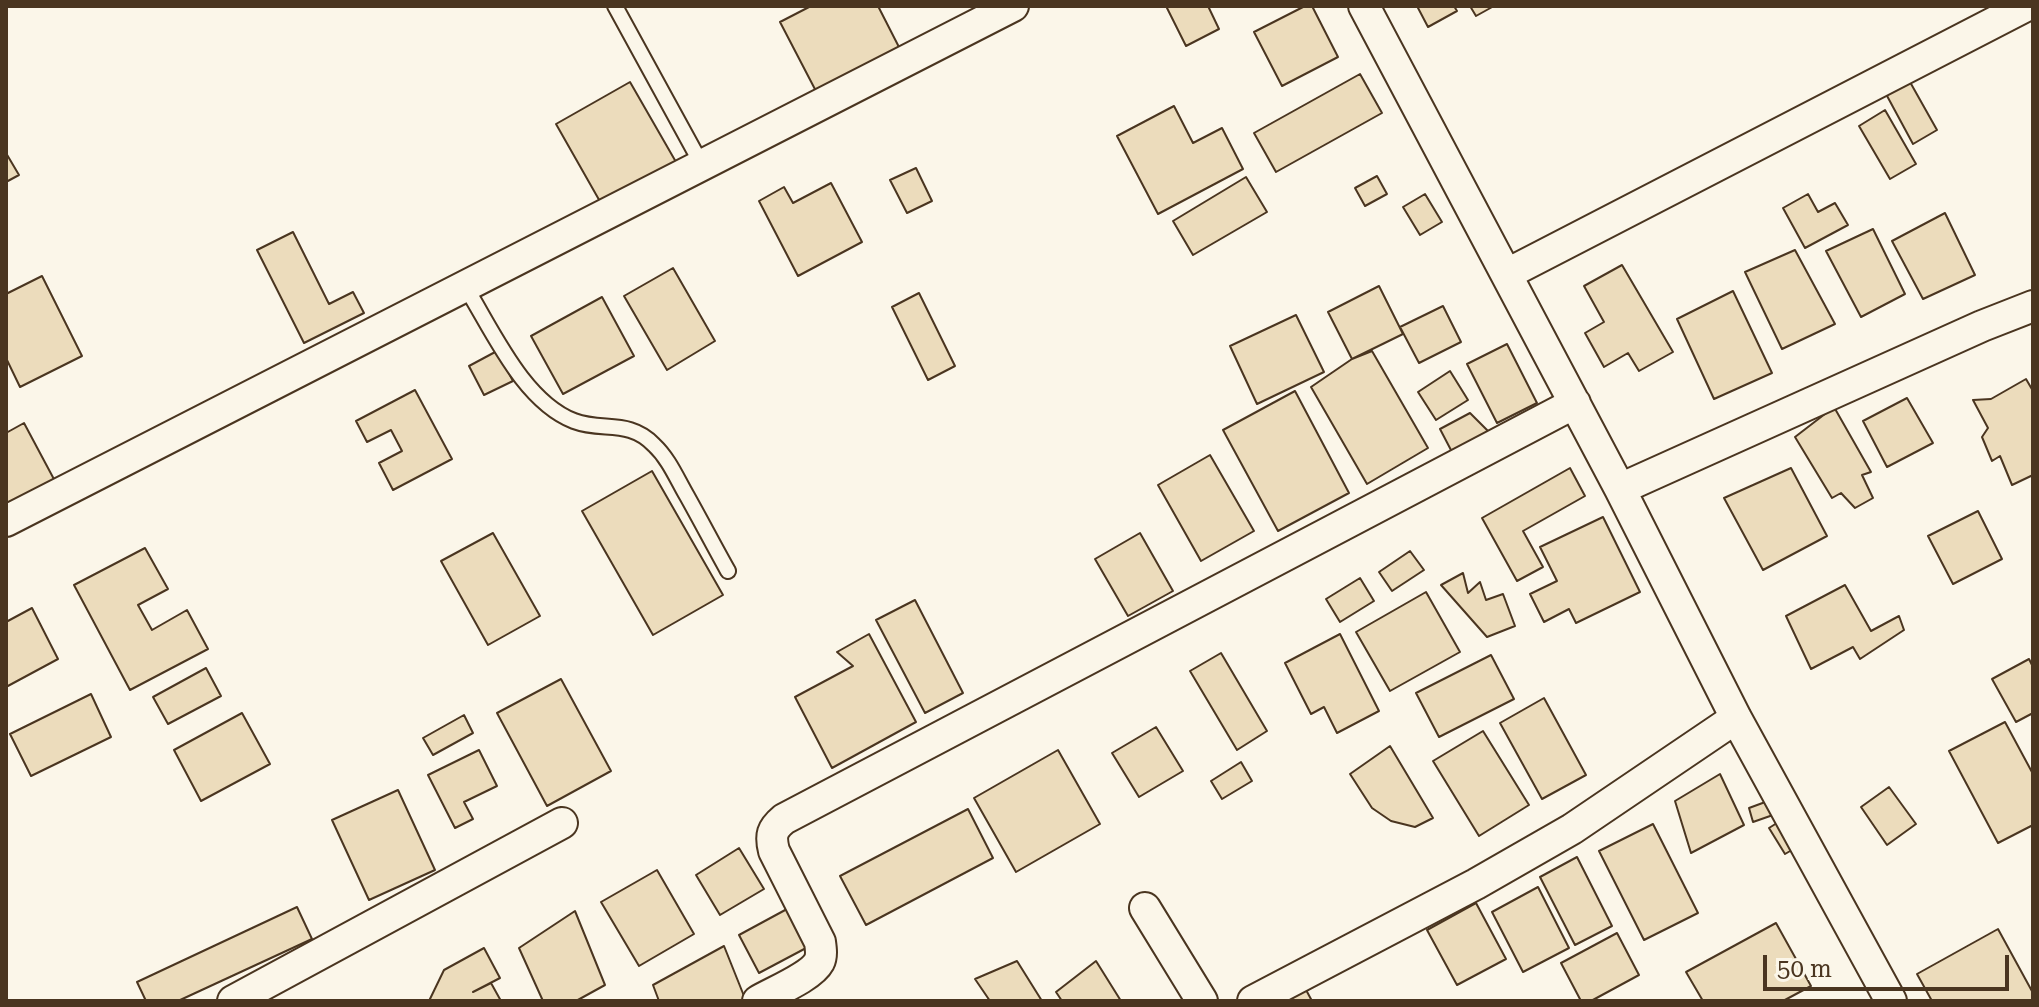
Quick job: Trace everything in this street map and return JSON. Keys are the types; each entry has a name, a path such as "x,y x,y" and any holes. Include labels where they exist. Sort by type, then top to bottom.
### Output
{"street":[{"path":"6,521 1013,6"},
{"path":"1364,6 1620,489 1736,718 1891,1001"},
{"path":"1507,274 2026,6"},
{"path":"1620,489 2033,306"},
{"path":"758,1001 810,972 821,954 820,942 774,851 771,838 774,828 784,819 1575,403"},
{"path":"1253,1001 1476,884 1572,829 1736,718"},
{"path":"233,1001 562,823"},
{"path":"1145,908 1202,1001"}],"lane":[{"path":"615,6 702,165"},
{"path":"465,286 538,399 556,413 579,423 619,426 636,432 653,444 668,462 728,571"}],"building":[{"path":"811,6 878,6 902,53 818,95 780,22"},
{"path":"1166,6 1208,6 1219,29 1186,46"},
{"path":"1305,6 1312,6 1338,57 1282,86 1254,32"},
{"path":"1417,6 1454,6 1457,11 1428,27"},
{"path":"1470,6 1494,6 1476,16"},
{"path":"1360,74 1382,113 1276,172 1254,133"},
{"path":"630,82 676,162 602,205 556,124"},
{"path":"1910,82 1937,130 1913,144 1886,94"},
{"path":"1174,106 1193,143 1222,128 1243,169 1158,214 1117,136"},
{"path":"1885,110 1916,164 1890,179 1859,126"},
{"path":"6,153 19,175 6,182"},
{"path":"916,168 932,201 907,213 890,180"},
{"path":"1377,176 1387,194 1365,206 1355,188"},
{"path":"1246,177 1267,212 1193,255 1173,221"},
{"path":"831,183 862,242 798,276 759,201 784,187 793,203"},
{"path":"1425,194 1442,222 1420,235 1403,207"},
{"path":"1808,194 1818,212 1835,203 1848,225 1805,248 1783,208"},
{"path":"1945,213 1975,275 1923,299 1892,241"},
{"path":"1873,229 1905,294 1861,317 1826,251"},
{"path":"293,232 329,304 353,292 364,313 304,343 257,250"},
{"path":"1795,250 1835,324 1782,349 1745,272"},
{"path":"1622,265 1673,352 1639,371 1628,353 1604,367 1585,333 1604,322 1584,286"},
{"path":"673,268 715,341 667,370 624,296"},
{"path":"42,276 82,356 20,387 6,358 6,294"},
{"path":"1379,286 1403,334 1352,359 1328,312"},
{"path":"1733,291 1772,373 1714,399 1677,319"},
{"path":"919,293 955,366 928,380 892,307"},
{"path":"602,297 634,356 563,394 531,336"},
{"path":"1443,306 1461,342 1419,363 1400,327"},
{"path":"1296,315 1324,372 1257,404 1230,346"},
{"path":"1507,344 1537,403 1497,423 1467,364"},
{"path":"497,351 513,381 484,395 469,366"},
{"path":"1372,351 1428,448 1367,484 1311,387 1352,359"},
{"path":"1450,371 1468,400 1436,420 1418,392"},
{"path":"2026,379 2033,391 2033,475 2012,485 2000,456 1992,461 1982,437 1988,428 1973,400 1991,399"},
{"path":"415,390 452,459 393,490 379,463 402,451 391,430 367,442 356,421"},
{"path":"1295,391 1349,493 1278,531 1223,430"},
{"path":"1907,398 1933,443 1887,467 1863,421"},
{"path":"1834,407 1871,472 1862,475 1873,498 1855,508 1841,493 1832,498 1795,437"},
{"path":"1470,413 1489,432 1452,452 1440,429"},
{"path":"24,423 56,483 6,509 6,433"},
{"path":"1210,455 1254,531 1201,561 1158,485"},
{"path":"1570,468 1585,496 1523,531 1543,567 1517,581 1482,518"},
{"path":"1791,468 1827,536 1763,570 1724,498"},
{"path":"652,471 723,595 653,635 582,511"},
{"path":"1978,511 2002,559 1953,584 1928,536"},
{"path":"1603,517 1640,592 1576,623 1569,609 1544,622 1530,594 1557,581 1540,547"},
{"path":"493,533 540,616 488,645 441,561"},
{"path":"1140,533 1173,591 1128,616 1095,559"},
{"path":"145,548 168,589 138,605 152,630 187,610 208,649 130,690 74,585"},
{"path":"1410,551 1424,570 1392,591 1379,572"},
{"path":"1463,573 1468,593 1480,582 1486,600 1503,594 1515,626 1487,637 1441,585"},
{"path":"1360,578 1374,601 1340,622 1326,599"},
{"path":"1845,585 1871,631 1899,616 1904,630 1860,659 1853,647 1811,669 1786,616"},
{"path":"1426,592 1460,652 1390,691 1356,632"},
{"path":"915,600 963,693 925,713 876,620"},
{"path":"32,608 58,659 6,687 6,622"},
{"path":"869,634 916,722 832,768 795,697 853,666 837,652"},
{"path":"1340,634 1379,711 1337,733 1324,707 1311,714 1285,663"},
{"path":"1221,653 1267,731 1237,750 1190,671"},
{"path":"1491,655 1514,699 1439,737 1416,693"},
{"path":"2029,659 2033,667 2033,713 2016,722 1992,679"},
{"path":"206,668 221,696 168,724 153,697"},
{"path":"561,679 611,771 547,806 497,713"},
{"path":"91,694 111,737 31,776 10,734"},
{"path":"1544,698 1586,775 1542,799 1500,723"},
{"path":"242,713 270,764 201,801 174,750"},
{"path":"464,715 473,733 433,755 423,738"},
{"path":"2005,722 2033,774 2033,825 1998,843 1949,751"},
{"path":"1156,727 1183,771 1139,797 1112,753"},
{"path":"1483,731 1529,805 1479,836 1433,761"},
{"path":"1390,746 1433,818 1415,827 1391,821 1372,808 1350,774"},
{"path":"479,750 497,786 464,802 473,819 455,828 428,775"},
{"path":"1058,750 1100,824 1016,872 974,798"},
{"path":"1241,762 1252,781 1222,799 1211,781"},
{"path":"1720,774 1744,825 1691,853 1675,801"},
{"path":"1889,787 1916,824 1887,845 1861,807"},
{"path":"398,790 435,870 369,900 332,820"},
{"path":"1768,801 1773,815 1753,822 1749,808"},
{"path":"968,809 993,858 866,925 840,876"},
{"path":"1788,816 1804,843 1785,854 1769,828"},
{"path":"1653,824 1698,913 1644,940 1599,851"},
{"path":"739,848 764,889 720,915 696,875"},
{"path":"1577,857 1612,926 1575,945 1540,877"},
{"path":"657,870 694,934 639,966 601,902"},
{"path":"1538,887 1569,948 1523,972 1492,912"},
{"path":"1476,903 1506,959 1457,985 1427,930"},
{"path":"297,907 312,939 178,1001 146,1001 137,982"},
{"path":"787,909 808,947 759,973 739,935"},
{"path":"575,911 605,985 576,1001 543,1001 519,948"},
{"path":"1776,923 1811,986 1783,1001 1703,1001 1686,972"},
{"path":"1998,929 2033,993 2033,1001 1932,1001 1917,974"},
{"path":"1617,933 1639,975 1591,1001 1581,1001 1561,963"},
{"path":"724,946 746,1001 659,1001 653,985"},
{"path":"484,948 500,978 473,992 491,983 501,1001 429,1001 444,970"},
{"path":"1017,961 1042,1001 990,1001 975,979"},
{"path":"1096,961 1121,1001 1062,1001 1056,992"},
{"path":"1305,988 1312,1001 1281,1001"}]}
